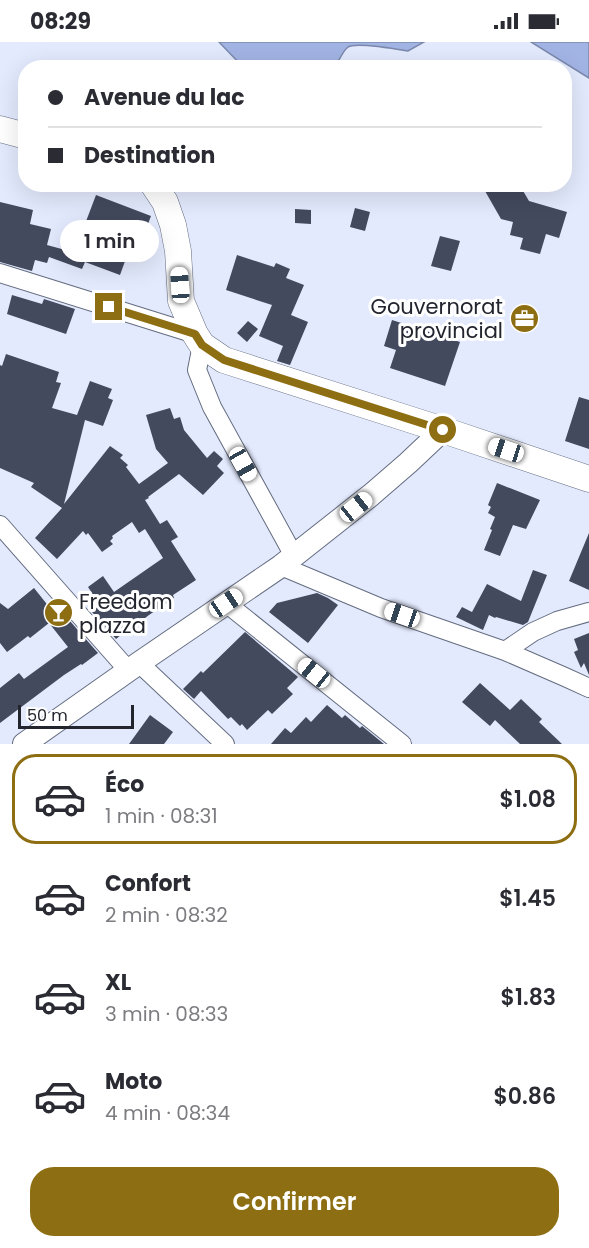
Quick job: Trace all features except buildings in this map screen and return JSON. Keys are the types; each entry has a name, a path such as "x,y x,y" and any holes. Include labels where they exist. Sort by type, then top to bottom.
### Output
{"main road":[{"path":"0,129 18,134"},
{"path":"158,192 165,202 173,225 178,251 181,301 199,340 224,360 589,478"}],"street":[{"path":"0,273 199,340 197,370 212,407 288,561 381,608 505,651 589,688"},
{"path":"24,744 288,561 371,495 443,430"},
{"path":"0,525 134,666 225,744"},
{"path":"226,603 402,744"},
{"path":"505,651 533,632 557,621 589,612"}],"water":[{"path":"219,42 424,42 408,51 376,46 352,46 346,49 339,60 236,60"},
{"path":"531,42 589,42 589,78 572,67 572,60 560,60"}],"place":[{"name":"Gouvernorat provincial","path":"524,318"},
{"name":"Freedom plazza","path":"58,613"}],"route":[{"path":"109,307 195,334 202,345 224,360 443,430"}]}
